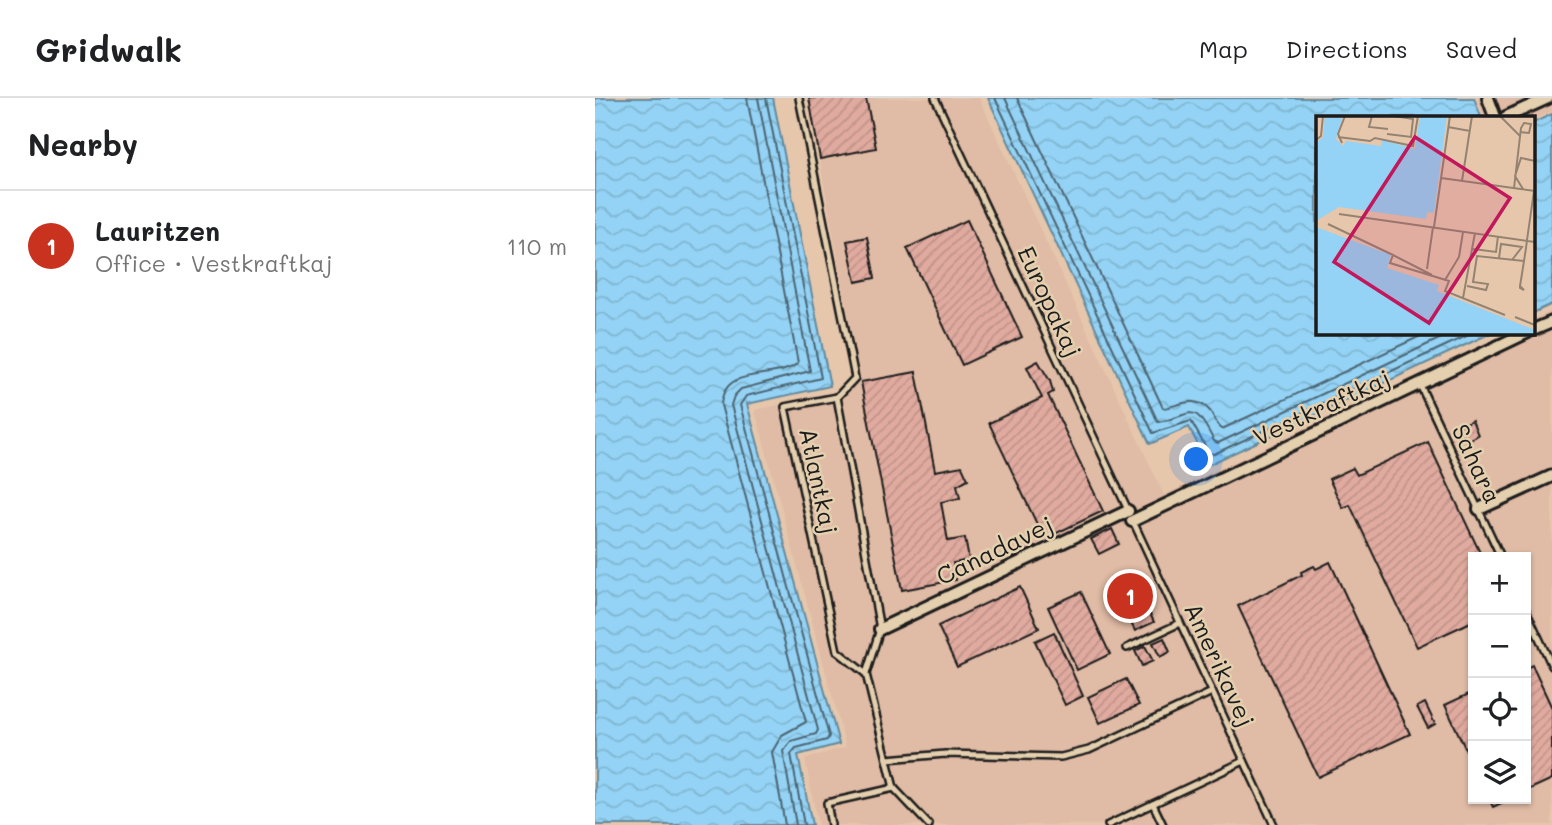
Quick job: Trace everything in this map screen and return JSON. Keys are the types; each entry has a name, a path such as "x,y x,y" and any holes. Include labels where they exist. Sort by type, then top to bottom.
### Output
{"street":[{"path":"1488,98 1495,116"},
{"path":"1508,116 1548,98"},
{"name":"Vestkraftkaj","path":"1535,329 1552,321"},
{"name":"Vestkraftkaj","path":"1130,516 1420,385 1525,334"},
{"path":"1479,509 1552,475"},
{"name":"Canadavej","path":"880,629 1130,516"}],"lane":[{"path":"799,98 855,378 837,397"},
{"name":"Europakaj","path":"935,98 1130,516"},
{"name":"Sahara","path":"1420,385 1499,552"},
{"name":"Atlantkaj","path":"837,397 880,629 866,674 837,651 785,407 837,397"},
{"name":"Amerikavej","path":"1130,516 1274,825"},
{"path":"1528,615 1552,666"},
{"path":"1127,648 1180,623"},
{"path":"866,674 894,788 929,825"},
{"path":"887,759 945,754 1061,757 1089,750 1212,692"},
{"path":"1108,825 1244,761"},
{"path":"831,825 827,803 894,788"},
{"path":"1153,804 1163,825"}],"shaded area":[{"path":"808,98 979,98 1164,495 1505,334 1535,334 1535,319 1552,311 1552,825 818,825 805,759 846,747 755,410 837,393 861,382"},
{"path":"1478,98 1552,98 1552,111 1535,119 1535,116 1484,116"}],"water":[{"path":"595,98 773,98 830,386 747,404 839,744 798,755 812,825 595,825"},
{"path":"988,98 1474,98 1481,116 1316,116 1316,334 1489,334 1208,465 1189,427 1150,444"},
{"path":"1552,114 1552,304 1535,312 1535,122"}],"building":[{"path":"809,98 866,98 876,148 820,159"},
{"path":"967,220 1022,337 962,365 907,248"},
{"path":"867,237 875,278 856,282 847,241"},
{"path":"1038,361 1050,381 1053,392 1048,395 1103,511 1044,539 989,423 1042,398 1027,367"},
{"path":"916,372 935,471 962,466 968,479 957,485 960,498 941,502 948,541 965,538 969,560 953,563 956,580 902,590 861,382"},
{"path":"1472,420 1478,435 1466,441 1459,426"},
{"path":"1428,442 1480,552 1468,552 1468,623 1417,647 1350,505 1343,508 1329,479 1353,468 1357,475"},
{"path":"1112,529 1119,544 1099,554 1091,539"},
{"path":"1330,562 1410,734 1318,777 1238,606 1302,575 1301,572"},
{"path":"1133,579 1154,622 1135,631 1114,588"},
{"path":"1020,587 1039,628 957,667 938,626"},
{"path":"1081,592 1110,654 1077,670 1048,607"},
{"path":"1054,632 1083,696 1065,705 1035,641"},
{"path":"1164,638 1170,652 1160,657 1153,643"},
{"path":"1145,646 1153,661 1142,666 1135,651"},
{"path":"1531,666 1552,708 1552,779 1531,789 1531,678"},
{"path":"1126,679 1139,705 1100,723 1088,697"},
{"path":"1468,694 1468,754 1445,705"},
{"path":"1425,703 1435,724 1428,728 1417,707"}],"place":[{"name":"Lauritzen","path":"1130,596"}]}
